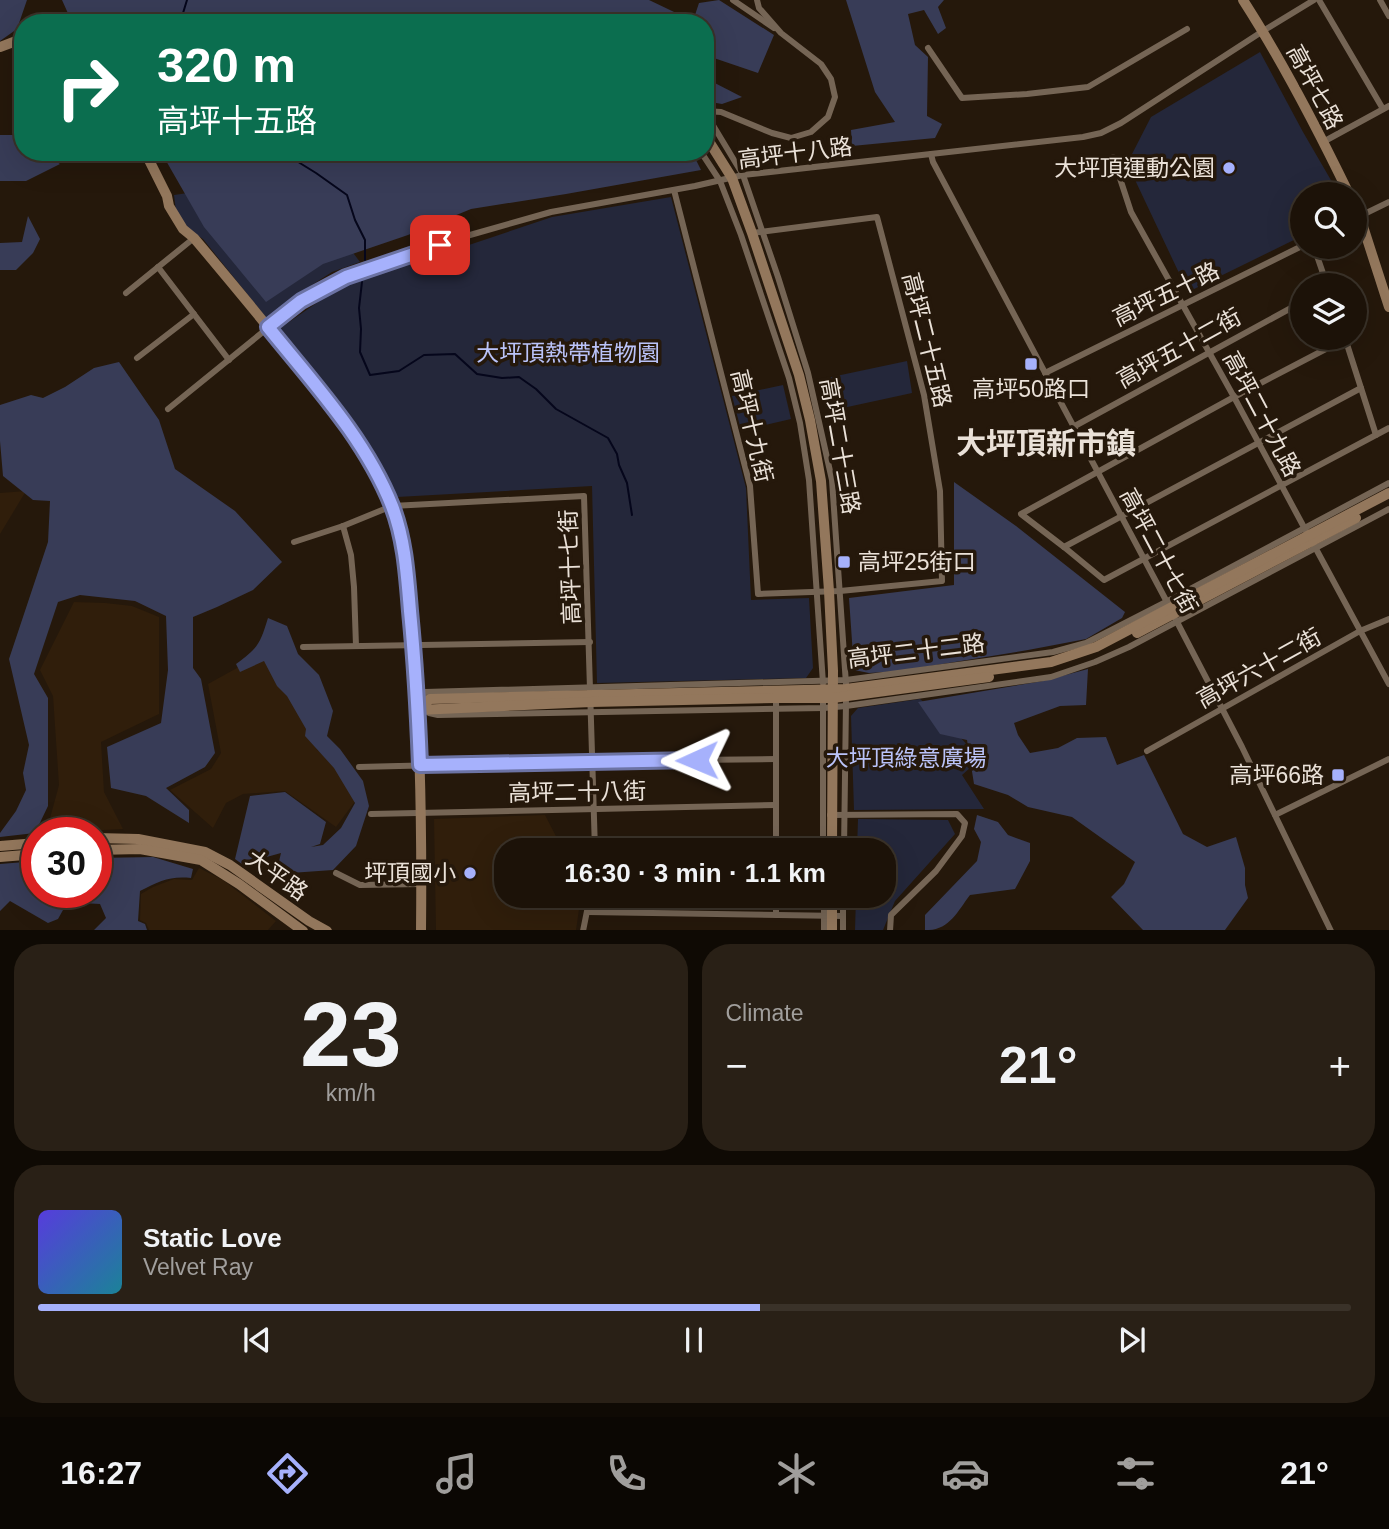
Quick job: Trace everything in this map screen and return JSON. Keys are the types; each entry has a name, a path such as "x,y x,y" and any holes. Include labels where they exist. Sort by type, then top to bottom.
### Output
{"street":[{"path":"714,112 721,112 772,134 791,138 811,132 828,117 835,97 831,79 821,64 733,0"},
{"path":"757,0 760,8 781,33"},
{"name":"高坪七路","path":"1243,0 1263,31 1343,182"},
{"path":"1316,0 1386,107 1323,142"},
{"name":"高坪十八路","path":"168,409 301,301 346,277 463,237 551,212 743,175 1101,133 1316,0"},
{"path":"1380,0 1389,16"},
{"path":"928,48 962,98 1027,94 1088,87 1187,29"},
{"name":"高坪二十三路","path":"714,126 743,175 799,375 821,481 831,838"},
{"name":"高坪二十三路","path":"714,149 732,178 757,232 808,373 832,480 846,693 844,838"},
{"name":"高坪二十七街","path":"931,154 1172,612 1331,930"},
{"name":"高坪二十九路","path":"1113,158 1132,212 1389,684"},
{"path":"150,161 167,196 169,206 183,229 268,327 351,431 392,506 405,556 414,645 422,813 421,930"},
{"name":"高坪二十三路","path":"707,161 720,181 741,235 789,378 800,423 823,592"},
{"name":"高坪十九街","path":"674,190 750,486 758,594 840,591"},
{"path":"1367,213 1389,202"},
{"name":"高坪二十五路","path":"757,232 877,217 924,395 940,491 942,581 840,591"},
{"path":"126,293 194,239"},
{"path":"1367,246 1389,307"},
{"name":"高坪五十路","path":"1045,373 1290,252"},
{"path":"158,267 229,360"},
{"name":"高坪五十二街","path":"1073,426 1290,308"},
{"path":"137,358 194,314"},
{"path":"1322,350 1021,514 1104,580 1389,428"},
{"path":"1349,350 1376,435"},
{"path":"1064,547 1361,388"},
{"name":"高坪二十二路","path":"1310,538 1389,483"},
{"name":"高坪二十二路","path":"1172,612 1053,652 846,693 828,694 592,699 425,692 418,710 592,699 846,693 1055,667 1096,654 1389,493"},
{"name":"高坪十七街","path":"294,542 392,506 584,496 595,838"},
{"name":"高坪二十二路","path":"1310,538 1389,500"},
{"name":"高坪二十二路","path":"1310,538 1389,509"},
{"path":"343,526 351,555 356,646"},
{"name":"高坪六十二街","path":"1147,751 1360,631 1389,619"},
{"path":"303,647 590,642"},
{"path":"776,695 776,838"},
{"path":"359,768 776,759"},
{"path":"1275,815 1389,760"},
{"name":"高坪二十八街","path":"371,814 775,805"},
{"path":"828,815 957,814 965,823 962,836 936,870 891,915 890,930"},
{"name":"高坪二十三路","path":"825,838 828,815"},
{"path":"112,838 138,839 203,856"},
{"path":"0,846 21,844"},
{"path":"112,850 140,849 203,856"},
{"path":"0,857 21,855"},
{"name":"大平路","path":"203,856 303,930"},
{"name":"大平路","path":"203,856 230,865 309,921 327,930"},
{"path":"336,873 360,885 421,884"},
{"path":"583,930 588,908"},
{"path":"776,908 776,915"},
{"path":"830,908 843,930"},
{"path":"832,930 833,908"},
{"path":"824,930 837,908"},
{"path":"588,912 833,915"}],"shaded area":[{"path":"0,0 27,0 22,14 14,14 14,31 0,41"},
{"path":"62,0 649,0 678,14 68,14"},
{"path":"719,0 774,35 758,73 714,58 714,14 695,14 699,3"},
{"path":"846,0 944,0 938,7 946,28 938,34 924,10 908,14 915,45 928,57 927,116 942,124 935,138 852,146 851,130 895,122 875,92"},
{"path":"714,83 742,97 722,104 714,103"},
{"path":"0,135 14,135 14,161 56,161 60,164 26,181 0,181"},
{"path":"166,161 696,161 701,170 471,209 408,235 323,264 266,302 204,227"},
{"path":"28,216 40,239 33,253 16,270 0,270 0,243 22,242"},
{"path":"119,362 159,420 175,469 235,511 282,562 253,590 193,617 193,668 201,679 215,753 205,767 166,788 189,810 189,823 146,796 111,788 107,747 161,723 168,670 166,616 135,601 80,595 58,602 34,674 48,698 48,806 43,817 21,817 21,835 0,837 26,790 23,773 29,745 9,659 48,542 50,501 33,500 3,476 0,405 31,395 43,398 94,368"},
{"path":"954,482 1016,526 1125,612 1122,618 1086,639 899,671 869,673 854,670 849,598 954,585"},
{"path":"26,491 0,534 0,493"},
{"path":"74,602 132,606 159,617 159,714 101,742 104,792 123,829 112,830 112,817 50,817 59,785 53,696 40,670"},
{"path":"268,618 287,626 298,654 319,675 333,711 327,736 363,781 369,806 356,846 333,870 276,874 281,853 242,864 235,859 250,796 285,792 326,822 320,844 311,847 323,845 341,828 355,803 334,768 305,736 306,729 264,661 240,672 236,664 257,645"},
{"path":"266,652 315,737 317,750 331,760 356,800 336,827 285,791 243,794 226,803 213,828 170,790 211,769 221,753 208,684"},
{"path":"1088,669 1086,705 1060,706 1014,723 1018,735 1030,753 1058,748 1077,738 1106,737 1117,765 1144,755 1183,834 1207,847 1236,837 1245,868 1248,898 1225,930 1143,930 1111,897 1124,884 1135,862 1072,817 1028,807 1008,795 974,784 967,740 940,734 918,702 1043,681"},
{"name":"坪頂國小","path":"545,815 557,838 494,838 494,908 579,908 576,930 436,930 434,819"},
{"path":"977,815 998,822 1008,835 1030,843 1030,861 1015,889 970,895 946,924 925,930 925,915 977,861 981,842 974,829"},
{"path":"153,857 193,869 191,878 165,880 140,891 138,921 145,924 147,930 94,930 106,918 102,908 112,908 112,858"},
{"path":"21,862 21,907 10,901 0,911 0,864"},
{"path":"199,868 223,880 276,921 268,930 149,930 146,923 140,920 141,894 174,879 192,880"},
{"path":"22,908 68,908 63,910 58,919 48,923"}],"green space":[{"name":"大坪頂運動公園","path":"1260,52 1332,182 1290,182 1290,242 1188,292 1136,182 1132,154 1151,117"},
{"path":"209,190 351,250 360,262 332,272 298,294 268,320 203,239 188,229 176,211 174,195"},
{"name":"大坪頂熱帶植物園","path":"671,197 746,488 751,600 809,598 813,668 806,678 597,683 592,486 397,497 336,399 279,329 347,282 552,217"},
{"path":"907,361 912,393 829,411 822,379"},
{"path":"783,385 791,419 748,429 740,426 732,396"},
{"name":"大坪頂綠意廣場","path":"920,699 950,726 980,759 962,775 984,809 854,810 851,716 858,708"},
{"path":"858,819 948,820 955,834 896,900 896,838 857,838"},
{"path":"856,908 892,908 883,930 855,930"}],"waterway":[{"path":"183,14 187,0"},
{"path":"297,161 347,195 365,240 365,260"},
{"path":"362,282 359,308 360,352 370,375 399,371 424,355 455,354 477,374 502,378 519,377 556,409 608,438 627,483 632,515"}],"place":[{"name":"大坪頂運動公園","path":"1229,168"},
{"name":"高坪50路口","path":"1031,364"},
{"name":"高坪25街口","path":"844,562"},
{"name":"高坪66路","path":"1338,775"},
{"name":"坪頂國小","path":"470,873"}],"district":[{"name":"大坪頂新市鎮","path":"1046,444"}],"route":[{"path":"440,245 346,277 301,301 268,327 351,431 392,506 405,556 414,645 420,765 697,760"}]}
